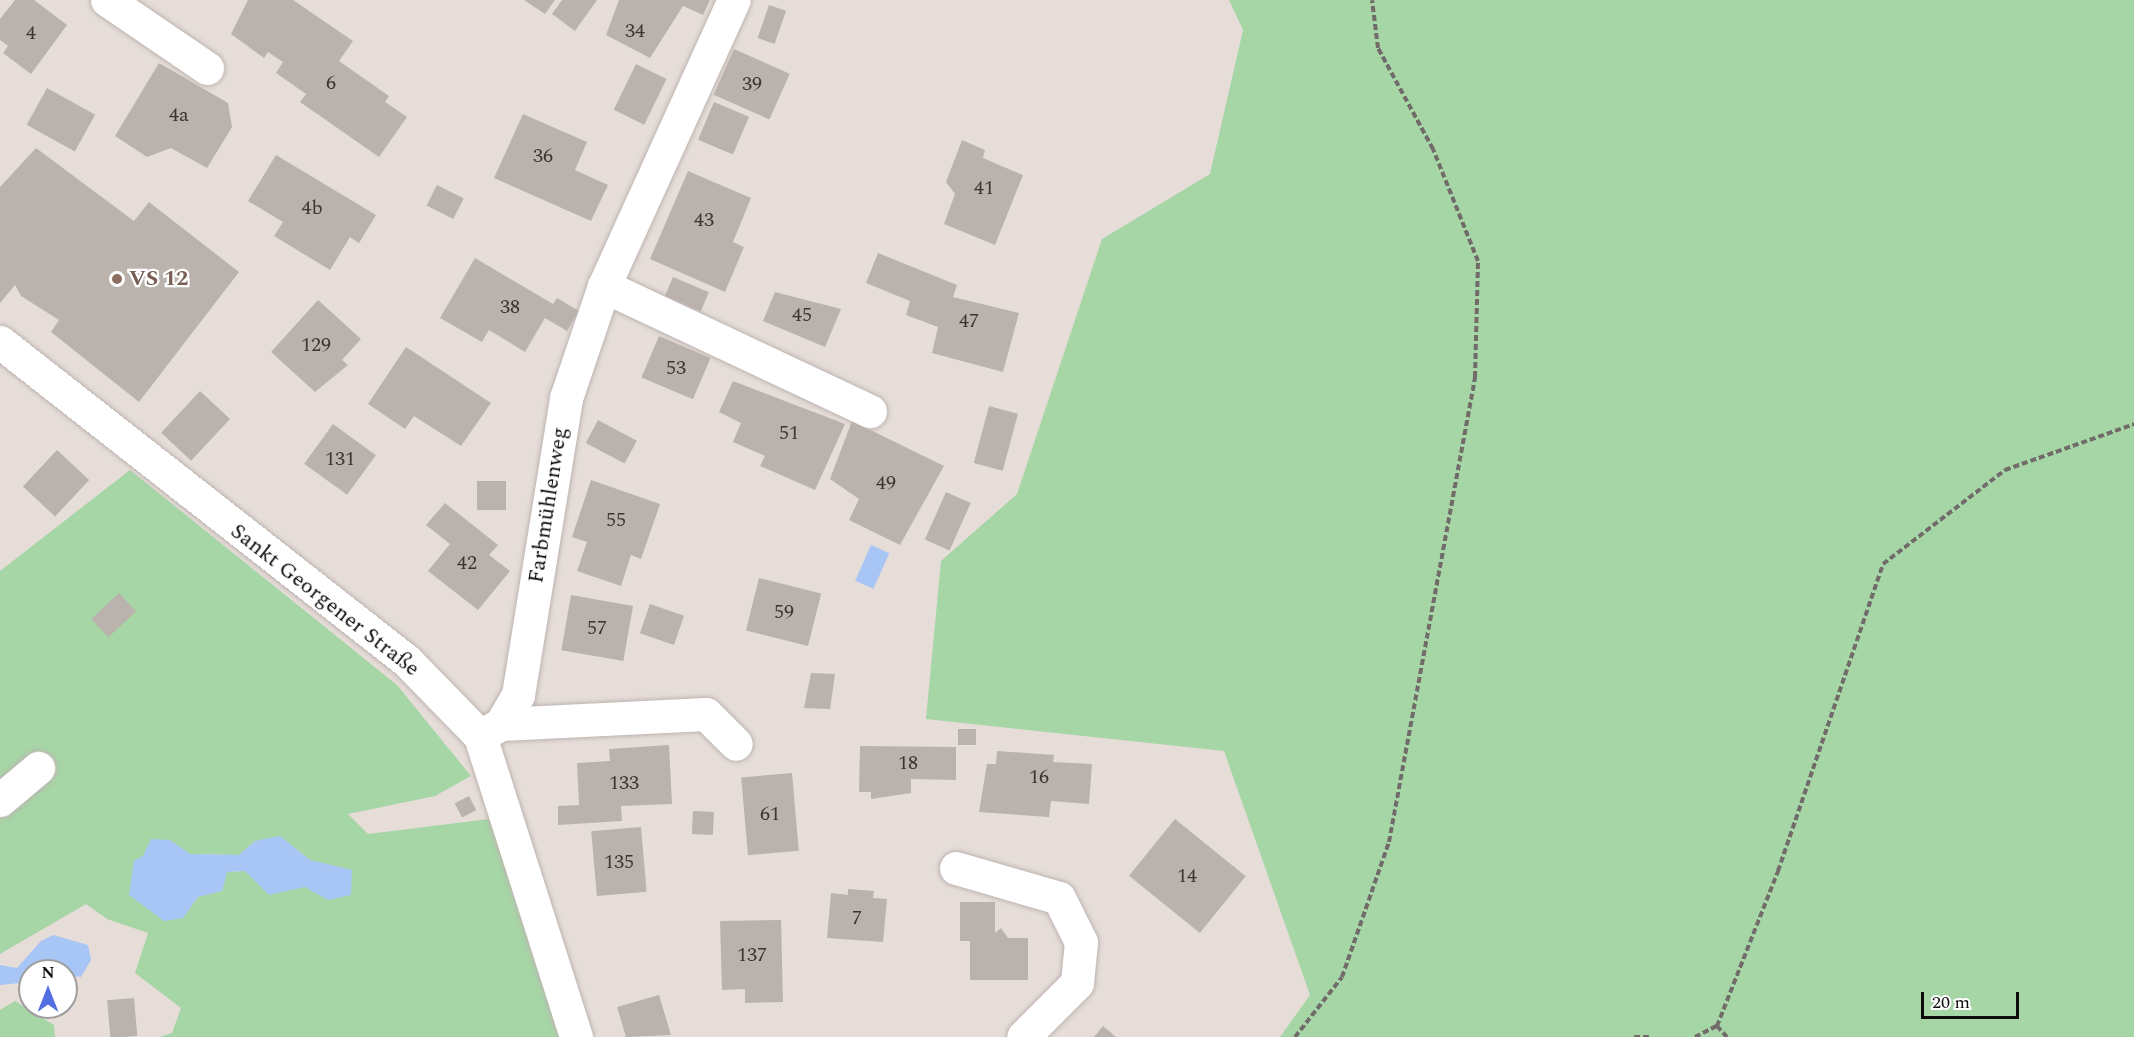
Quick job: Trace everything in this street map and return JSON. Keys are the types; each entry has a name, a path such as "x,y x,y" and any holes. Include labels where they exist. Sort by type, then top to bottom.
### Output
{"street":[{"path":"107,0 207,68"},
{"name":"Farbmühlenweg","path":"490,730 518,695 566,398 604,286 734,0"},
{"path":"604,286 870,411"},
{"name":"Sankt Georgener Straße","path":"0,342 407,661 490,730 576,1037"},
{"path":"490,730 706,714 736,744"},
{"path":"0,800 38,768"},
{"path":"956,868 1059,898 1081,942 1077,983 1023,1037"}],"path":[{"path":"1295,1037 1342,977 1389,842 1475,377 1478,261 1433,149 1378,48 1372,0"},
{"path":"1695,1037 1717,1026 1778,871 1883,564 2005,470 2134,424"},
{"path":"1717,1026 1727,1037"},
{"path":"1634,1037 1651,1037"}],"green space":[{"path":"1229,0 2134,0 2134,1037 1280,1037 1310,995 1224,751 926,719 941,561 1017,494 1102,239 1210,174 1243,30"},
{"path":"130,470 397,685 471,776 435,796 348,814 368,834 489,819 528,915 566,1037 160,1037 172,1033 181,1008 135,973 148,933 107,919 86,904 0,954 0,571","holes":["280,836 310,860 352,870 329,900 305,886 269,894 245,871 227,872 222,891 198,897 183,918 170,840 190,854 239,855 255,841"]},
{"path":"15,1001 18,1003 18,1019 44,1019 54,1025 55,1037 0,1037 0,1010"}],"water":[{"path":"871,545 889,553 873,589 855,581"},
{"path":"280,836 310,860 352,870 351,895 328,900 305,887 269,895 245,871 227,872 222,891 198,897 183,918 164,921 129,895 134,861 143,856 151,839 170,840 190,854 239,855 255,841"},
{"path":"53,935 88,945 91,960 81,977 78,977 78,959 25,959 41,941"},
{"path":"0,965 17,968 18,983 0,985"}],"building":[{"path":"15,0 34,0 67,25 31,74 3,53 8,46 0,40 0,19"},
{"path":"248,0 293,0 353,41 339,61 389,96 385,102 407,117 379,157 300,102 306,94 276,73 283,62 268,52 264,58 231,34"},
{"path":"524,0 555,0 545,14"},
{"path":"562,0 597,0 575,31 552,14"},
{"path":"619,0 710,0 703,15 683,6 650,58 606,35"},
{"path":"769,5 786,11 775,44 758,38"},
{"path":"734,49 790,74 769,119 714,95"},
{"path":"159,63 228,103 232,127 207,168 171,148 147,157 115,136"},
{"path":"636,64 667,79 644,125 614,110"},
{"path":"47,88 95,115 75,151 27,125"},
{"path":"714,102 749,117 733,155 698,140"},
{"path":"523,114 587,142 575,170 608,185 591,221 494,178"},
{"path":"962,140 985,150 983,158 1023,175 995,245 944,224 955,194 946,182"},
{"name":"VS 12","path":"36,148 134,221 149,202 239,272 139,402 51,332 59,320 21,296 15,285 0,303 0,187"},
{"path":"276,155 376,215 359,243 350,237 330,270 274,236 283,222 248,201"},
{"path":"688,171 751,198 733,242 744,247 725,292 650,259"},
{"path":"437,185 464,199 453,219 427,205"},
{"path":"878,253 957,285 953,297 1019,313 1003,372 932,353 938,327 906,315 910,301 866,283"},
{"path":"475,258 553,304 557,298 579,311 567,331 545,318 525,352 489,330 482,342 440,318"},
{"path":"673,277 709,292 701,312 665,296"},
{"path":"775,292 841,309 825,347 763,321"},
{"path":"318,300 361,339 342,360 348,365 315,392 271,352"},
{"path":"659,336 711,358 693,399 641,377"},
{"path":"406,347 491,403 461,446 414,416 405,429 368,404"},
{"path":"733,381 845,424 815,490 760,466 765,456 733,442 741,423 719,412"},
{"path":"200,391 230,419 191,461 161,433"},
{"path":"989,406 1018,414 1003,471 974,463"},
{"path":"598,420 637,441 625,464 586,443"},
{"path":"852,421 944,466 900,545 849,520 859,499 830,479"},
{"path":"333,424 376,455 347,495 304,464"},
{"path":"57,450 89,480 55,517 23,487"},
{"path":"591,480 660,504 641,559 631,555 621,586 577,571 587,542 572,537"},
{"path":"477,481 506,481 506,510 477,510"},
{"path":"946,492 971,503 950,550 925,540"},
{"path":"445,503 498,545 489,555 510,571 478,610 428,571 450,544 426,525"},
{"path":"759,578 821,593 808,646 746,630"},
{"path":"119,593 136,611 108,637 91,619"},
{"path":"571,595 633,606 623,661 561,650"},
{"path":"650,604 684,616 674,645 640,633"},
{"path":"811,673 835,674 830,709 804,708"},
{"path":"958,729 976,729 976,745 958,745"},
{"path":"669,745 672,804 621,806 622,821 558,825 558,806 579,805 577,763 610,761 609,749"},
{"path":"860,746 956,747 956,780 911,779 911,793 871,799 871,792 859,792"},
{"path":"997,751 1054,755 1053,762 1092,764 1089,804 1051,801 1049,817 979,812 987,764 996,764"},
{"path":"792,773 799,851 748,855 741,777"},
{"path":"469,796 476,810 462,818 455,803"},
{"path":"693,811 714,812 713,835 692,834"},
{"path":"1175,819 1246,876 1200,933 1129,876"},
{"path":"641,827 647,892 597,896 591,831"},
{"path":"848,889 874,891 873,898 887,899 883,942 827,938 831,893 848,895"},
{"path":"960,902 995,902 995,933 1001,928 1008,938 1028,938 1028,980 970,980 970,941 960,941"},
{"path":"781,920 783,1002 745,1003 745,989 722,990 720,921"},
{"path":"659,995 671,1035 626,1037 617,1007"},
{"path":"134,998 137,1036 110,1037 107,1000"},
{"path":"1103,1026 1116,1037 1094,1037"}],"place":[{"name":"VS 12","path":"117,279"}]}
